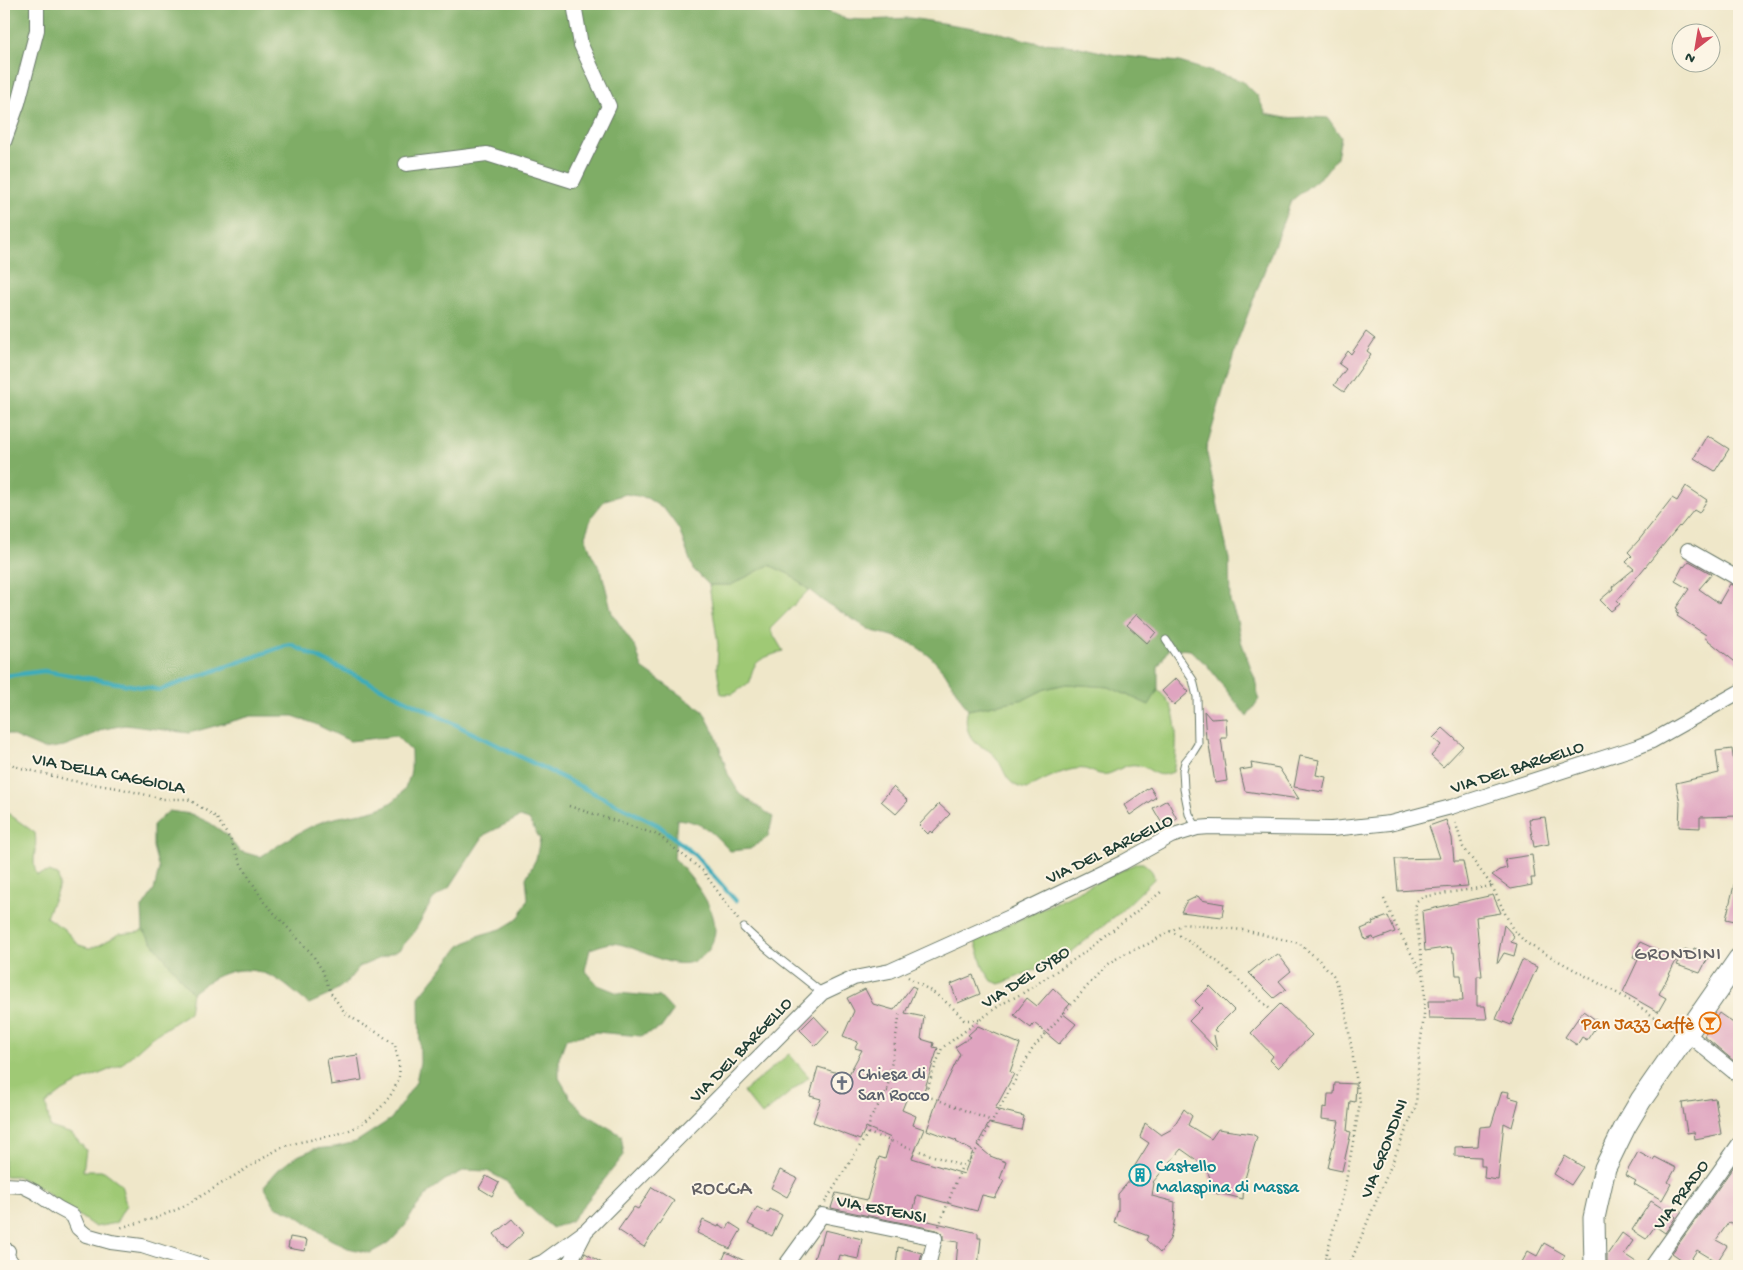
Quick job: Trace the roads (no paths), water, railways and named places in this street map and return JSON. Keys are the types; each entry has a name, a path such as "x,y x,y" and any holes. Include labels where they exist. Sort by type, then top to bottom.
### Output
{"main road":[{"path":"1595,1266 1594,1218 1605,1168 1625,1127 1641,1100 1739,959"}],"street":[{"path":"4,142 18,103 37,30 37,4"},
{"path":"406,164 487,154 573,181 609,106 581,45 574,4"},
{"path":"1688,550 1739,579"},
{"name":"VIA DEL BARGELLO","path":"587,1230 822,993 854,978 890,971 1010,917 1122,863 1171,836 1197,828 1332,828 1390,823 1451,807 1637,748 1739,692"},
{"path":"1688,1031 1739,1076"},
{"name":"VIA PRADO","path":"1652,1266 1739,1144"},
{"path":"4,1185 23,1186 35,1192 73,1216 78,1228 86,1235 97,1240 142,1246 204,1266"},
{"name":"VIA ESTENSI","path":"785,1266 822,1215 935,1238 928,1266"},
{"path":"533,1266 542,1262 587,1230"},
{"path":"568,1266 587,1230"}],"lane":[{"path":"1166,640 1193,680 1197,698 1198,744 1185,762 1183,770 1184,789 1190,814 1197,828"},
{"path":"744,928 765,948 822,993"},
{"path":"6,1250 10,1266"},
{"path":"6,1250 18,1266"}],"waterway":[{"path":"4,676 44,671 160,690 290,644 658,825 695,855 736,901"}],"place":[{"name":"Pan Jazz Caffè","path":"1710,1023"},
{"name":"Chiesa di San Rocco","path":"842,1083"},
{"name":"Castello Malaspina di Massa","path":"1140,1175"}],"district":[{"name":"GRONDINI","path":"1678,952"},
{"name":"ROCCA","path":"722,1187"}]}
